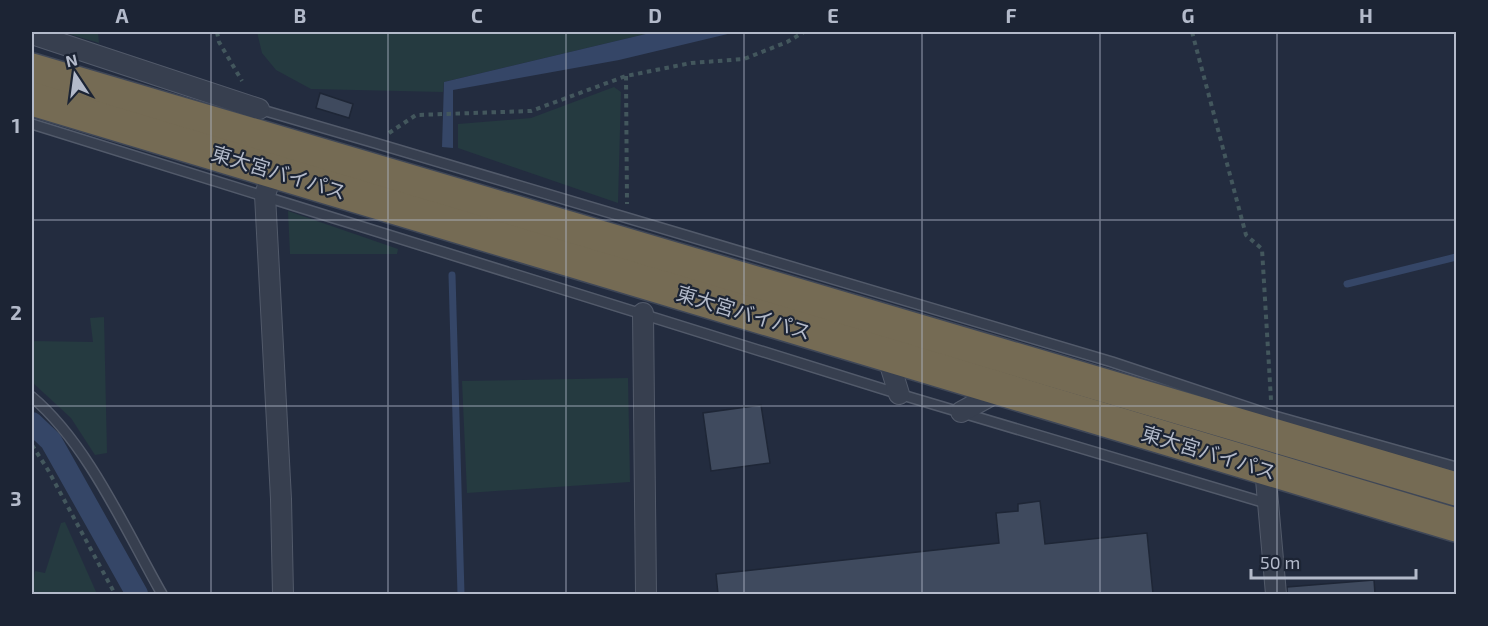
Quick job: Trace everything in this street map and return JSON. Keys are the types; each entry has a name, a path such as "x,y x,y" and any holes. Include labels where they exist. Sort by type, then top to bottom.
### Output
{"highway":[{"name":"東大宮バイパス","path":"32,70 259,124 643,248 1456,489"},
{"name":"東大宮バイパス","path":"32,99 269,182 887,356 1456,525"}],"street":[{"path":"32,34 259,124"},
{"path":"269,182 283,594"},
{"path":"643,314 646,594"},
{"path":"887,356 899,394"},
{"path":"961,412 1001,390"},
{"path":"1265,468 1276,594"}],"lane":[{"path":"32,124 269,182 643,314 899,394 1269,504"},
{"path":"259,124 375,143 1112,362 1271,415 1456,467"},
{"path":"32,397 53,415 81,452 162,594"}],"path":[{"path":"217,32 219,42 259,124"},
{"path":"375,143 416,115 531,111 626,76 691,63 744,59 787,42 804,32"},
{"path":"1192,32 1246,235 1262,249 1271,415"},
{"path":"626,76 628,219"},
{"path":"32,445 48,470 115,594"}],"green space":[{"path":"63,32 98,32 99,43"},
{"path":"257,32 654,32 444,82 443,92 311,89 276,70 262,53"},
{"path":"614,87 621,92 618,203 458,148 458,124 531,118"},
{"path":"288,211 398,249 397,254 290,254"},
{"path":"104,317 107,453 95,455 71,418 32,382 32,341 93,342 90,318"},
{"path":"628,378 630,482 467,493 462,381"},
{"path":"65,522 97,594 32,594 35,571 45,573 61,523"}],"water":[{"path":"654,32 736,32 619,60 453,90 453,148 442,147 444,82"}],"building":[{"path":"320,93 353,104 349,118 316,108"},
{"path":"761,405 770,463 711,471 703,413"},
{"path":"1040,501 1045,544 1147,533 1153,594 718,594 716,574 999,543 996,513 1018,511 1018,504"},
{"path":"1374,580 1375,594 1287,594 1287,587"}],"waterway":[{"path":"1347,284 1456,257"},
{"path":"452,275 461,594"},
{"path":"32,423 51,441 137,594"}]}
